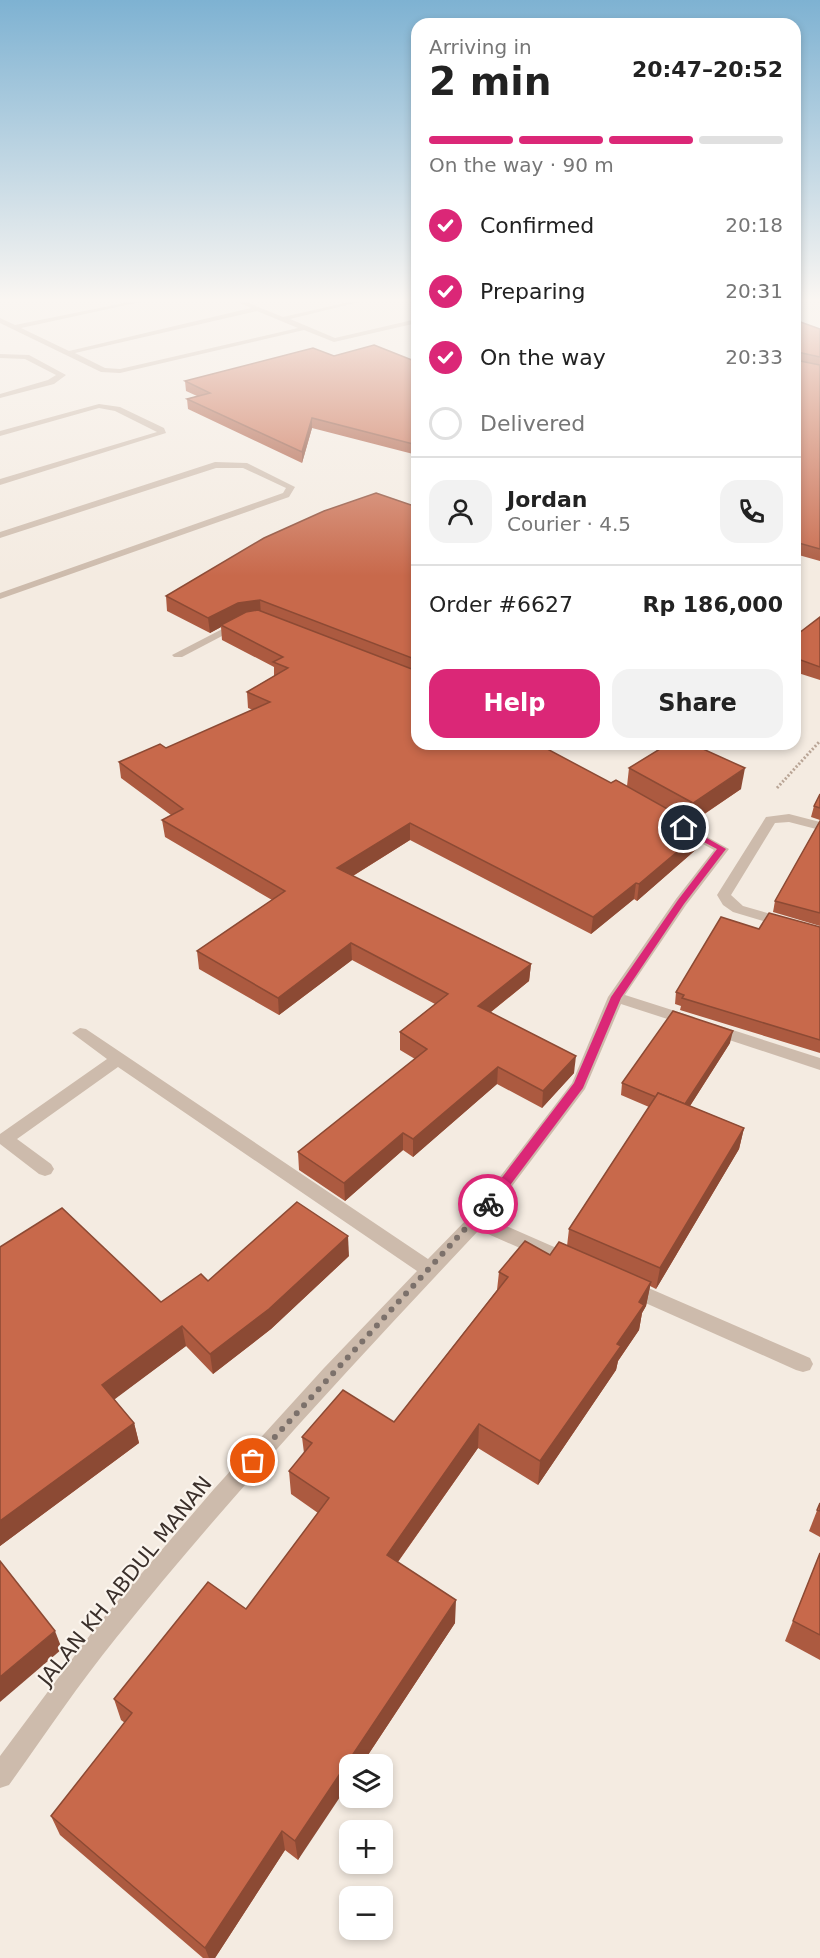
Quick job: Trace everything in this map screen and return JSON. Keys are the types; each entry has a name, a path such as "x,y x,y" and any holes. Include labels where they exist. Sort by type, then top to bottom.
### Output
{"street":[{"path":"0,434 99,406 117,408 161,430 162,433 0,482"},
{"path":"0,535 215,465 244,465 291,487 286,495 0,596"},
{"path":"178,655 251,620"},
{"path":"820,826 789,818 771,820 724,895 728,902 738,909 820,933"},
{"name":"JALAN KH ABDUL MANAN","path":"0,1776 107,1631 222,1496 476,1221 579,1085 616,997 681,902 722,849 672,821"},
{"path":"616,997 820,1064"},
{"path":"80,1033 430,1270"},
{"path":"45,1169 5,1139 118,1059"},
{"path":"476,1221 585,1268"},
{"path":"618,1283 803,1364"}],"building":[{"path":"209,393 411,393 411,443 312,418 302,452 187,399"},
{"path":"801,393 820,393 820,549 801,544"},
{"path":"376,493 411,505 411,658 260,600 238,603 208,618 166,596 264,538 324,511"},
{"path":"258,610 411,669 411,750 549,750 611,783 616,780 680,816 677,818 703,830 639,884 636,883 593,917 410,823 337,868 531,964 478,1006 576,1056 543,1091 498,1067 413,1139 403,1133 344,1183 298,1152 427,1049 400,1032 448,994 351,943 278,998 197,951 285,891 162,820 183,809 119,762 160,744 166,748 270,702 247,692 288,668 273,662 283,657 221,625 246,612"},
{"path":"820,617 820,667 801,660 801,631"},
{"path":"658,750 705,750 745,768 693,803 629,768"},
{"path":"820,794 820,808 814,806"},
{"path":"820,821 820,913 775,901"},
{"path":"769,913 820,927 820,1040 682,998 684,995 676,992 721,917 759,929"},
{"path":"673,1011 733,1031 685,1104 658,1093 656,1097 622,1083"},
{"path":"658,1093 744,1128 660,1268 569,1229"},
{"path":"297,1202 348,1236 269,1309 210,1354 182,1326 102,1385 134,1423 0,1521 0,1247 62,1208 161,1302 201,1274 208,1281"},
{"path":"525,1241 550,1255 559,1242 651,1282 639,1302 644,1305 617,1344 621,1346 540,1461 479,1424 387,1555 456,1600 353,1754 339,1754 339,1775 295,1841 282,1831 205,1948 51,1816 132,1713 114,1699 208,1582 246,1609 329,1498 289,1471 312,1443 302,1437 343,1390 394,1422 508,1277 499,1272"},
{"path":"820,1553 820,1635 793,1621"},
{"path":"0,1561 55,1631 0,1677"}],"way so far":[{"path":"253,1461 476,1221 488,1204"}],"route":[{"path":"488,1204 579,1085 616,997 681,902 722,849 684,828"}]}
